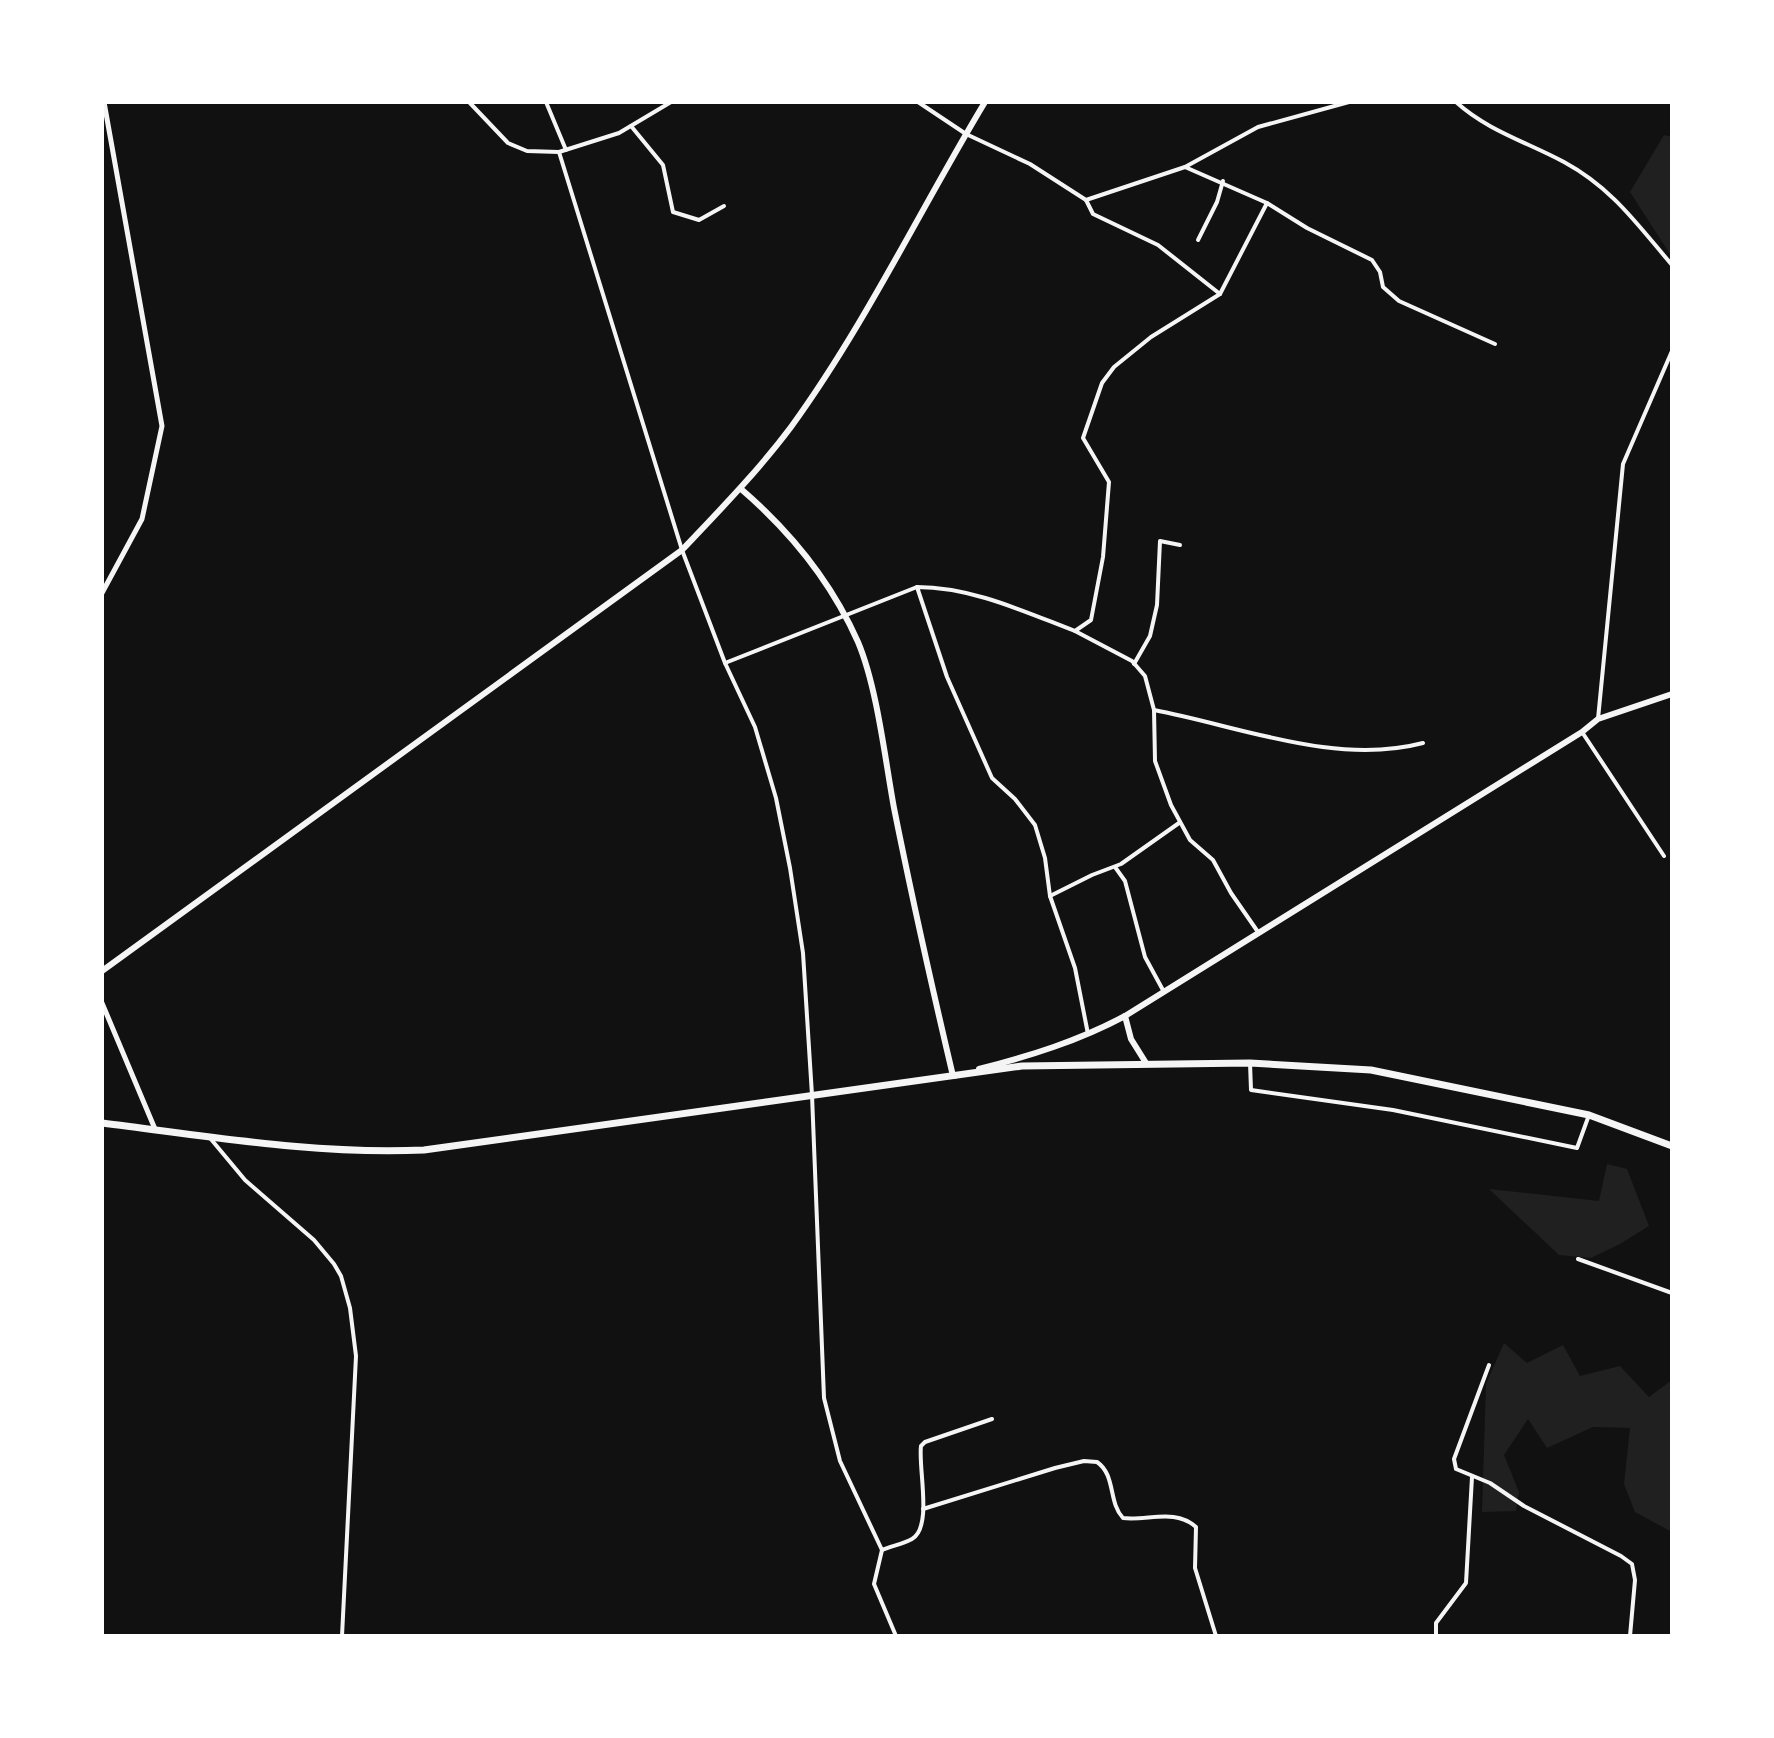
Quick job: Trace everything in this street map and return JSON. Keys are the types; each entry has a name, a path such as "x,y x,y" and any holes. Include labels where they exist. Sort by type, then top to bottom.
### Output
{"highway":[{"path":"102,1123 209,1137 357,1150 424,1150 1022,1066 1250,1063 1371,1070 1589,1115 1672,1146"}],"main road":[{"path":"102,971 682,550 741,489 791,427 832,365 985,102"},
{"path":"741,489 760,505 813,563 859,645 872,692 920,932 953,1076 1033,1055 1088,1035 1125,1016 1582,732 1598,719 1672,694"},
{"path":"1125,1016 1131,1039 1146,1063"}],"street":[{"path":"102,593 142,519 162,426 104,102"},
{"path":"469,102 508,143 527,151 559,152 599,142 671,102"},
{"path":"546,102 566,150"},
{"path":"918,102 966,134 1030,164 1086,200 1093,214 1158,245 1220,294"},
{"path":"1086,200 1185,167 1258,127 1349,102"},
{"path":"1456,102 1486,125 1547,152 1609,191 1672,265"},
{"path":"631,126 663,165 673,212 699,220 724,206"},
{"path":"559,152 682,550 725,663 755,727 776,798 803,953 824,1398 840,1461 882,1550 874,1584 896,1636"},
{"path":"1185,167 1223,181 1372,260 1380,272 1383,287 1399,301 1495,344"},
{"path":"1198,240 1217,202 1223,181"},
{"path":"1075,631 1091,620 1108,511 1109,482 1083,438 1102,383 1131,351 1220,294 1267,203"},
{"path":"1598,719 1621,474 1626,455 1672,351"},
{"path":"1134,664 1150,636 1157,605 1160,541 1180,545"},
{"path":"725,663 917,587 983,598 1075,631 1134,664 1145,676 1154,710 1155,761 1179,823 1190,840 1213,860 1258,932"},
{"path":"917,587 947,677 992,778 1015,799 1035,825 1045,858 1050,896 1075,968 1088,1035"},
{"path":"1154,710 1242,732 1345,748 1389,750 1423,743"},
{"path":"1582,732 1664,856"},
{"path":"1050,896 1115,867 1179,823"},
{"path":"1115,867 1125,881 1145,957 1164,992"},
{"path":"102,1003 155,1129"},
{"path":"1250,1063 1251,1090 1393,1110 1577,1148 1589,1115"},
{"path":"209,1137 245,1180 314,1240 334,1264 341,1276 350,1308 356,1356 342,1636"},
{"path":"1578,1259 1672,1293"},
{"path":"1489,1365 1454,1459 1456,1469 1490,1483 1524,1506 1632,1564 1635,1580 1630,1636"},
{"path":"882,1550 916,1536 922,1525 921,1446 992,1419"},
{"path":"923,1509 1055,1468 1084,1461 1097,1462 1106,1471 1118,1512 1123,1518 1174,1516 1184,1518 1196,1527 1195,1568 1216,1636"},
{"path":"1436,1636 1436,1623 1466,1583 1472,1477"}],"shaded area":[{"path":"1664,135 1672,137 1672,257 1630,192"},
{"path":"1607,1164 1627,1169 1649,1226 1591,1258 1559,1255 1489,1189 1599,1201"},
{"path":"1504,1343 1527,1363 1563,1345 1580,1376 1620,1366 1649,1397 1672,1380 1670,1531 1635,1512 1624,1484 1630,1428 1593,1427 1547,1448 1528,1419 1504,1455 1519,1492 1516,1511 1482,1512 1486,1384"}]}
